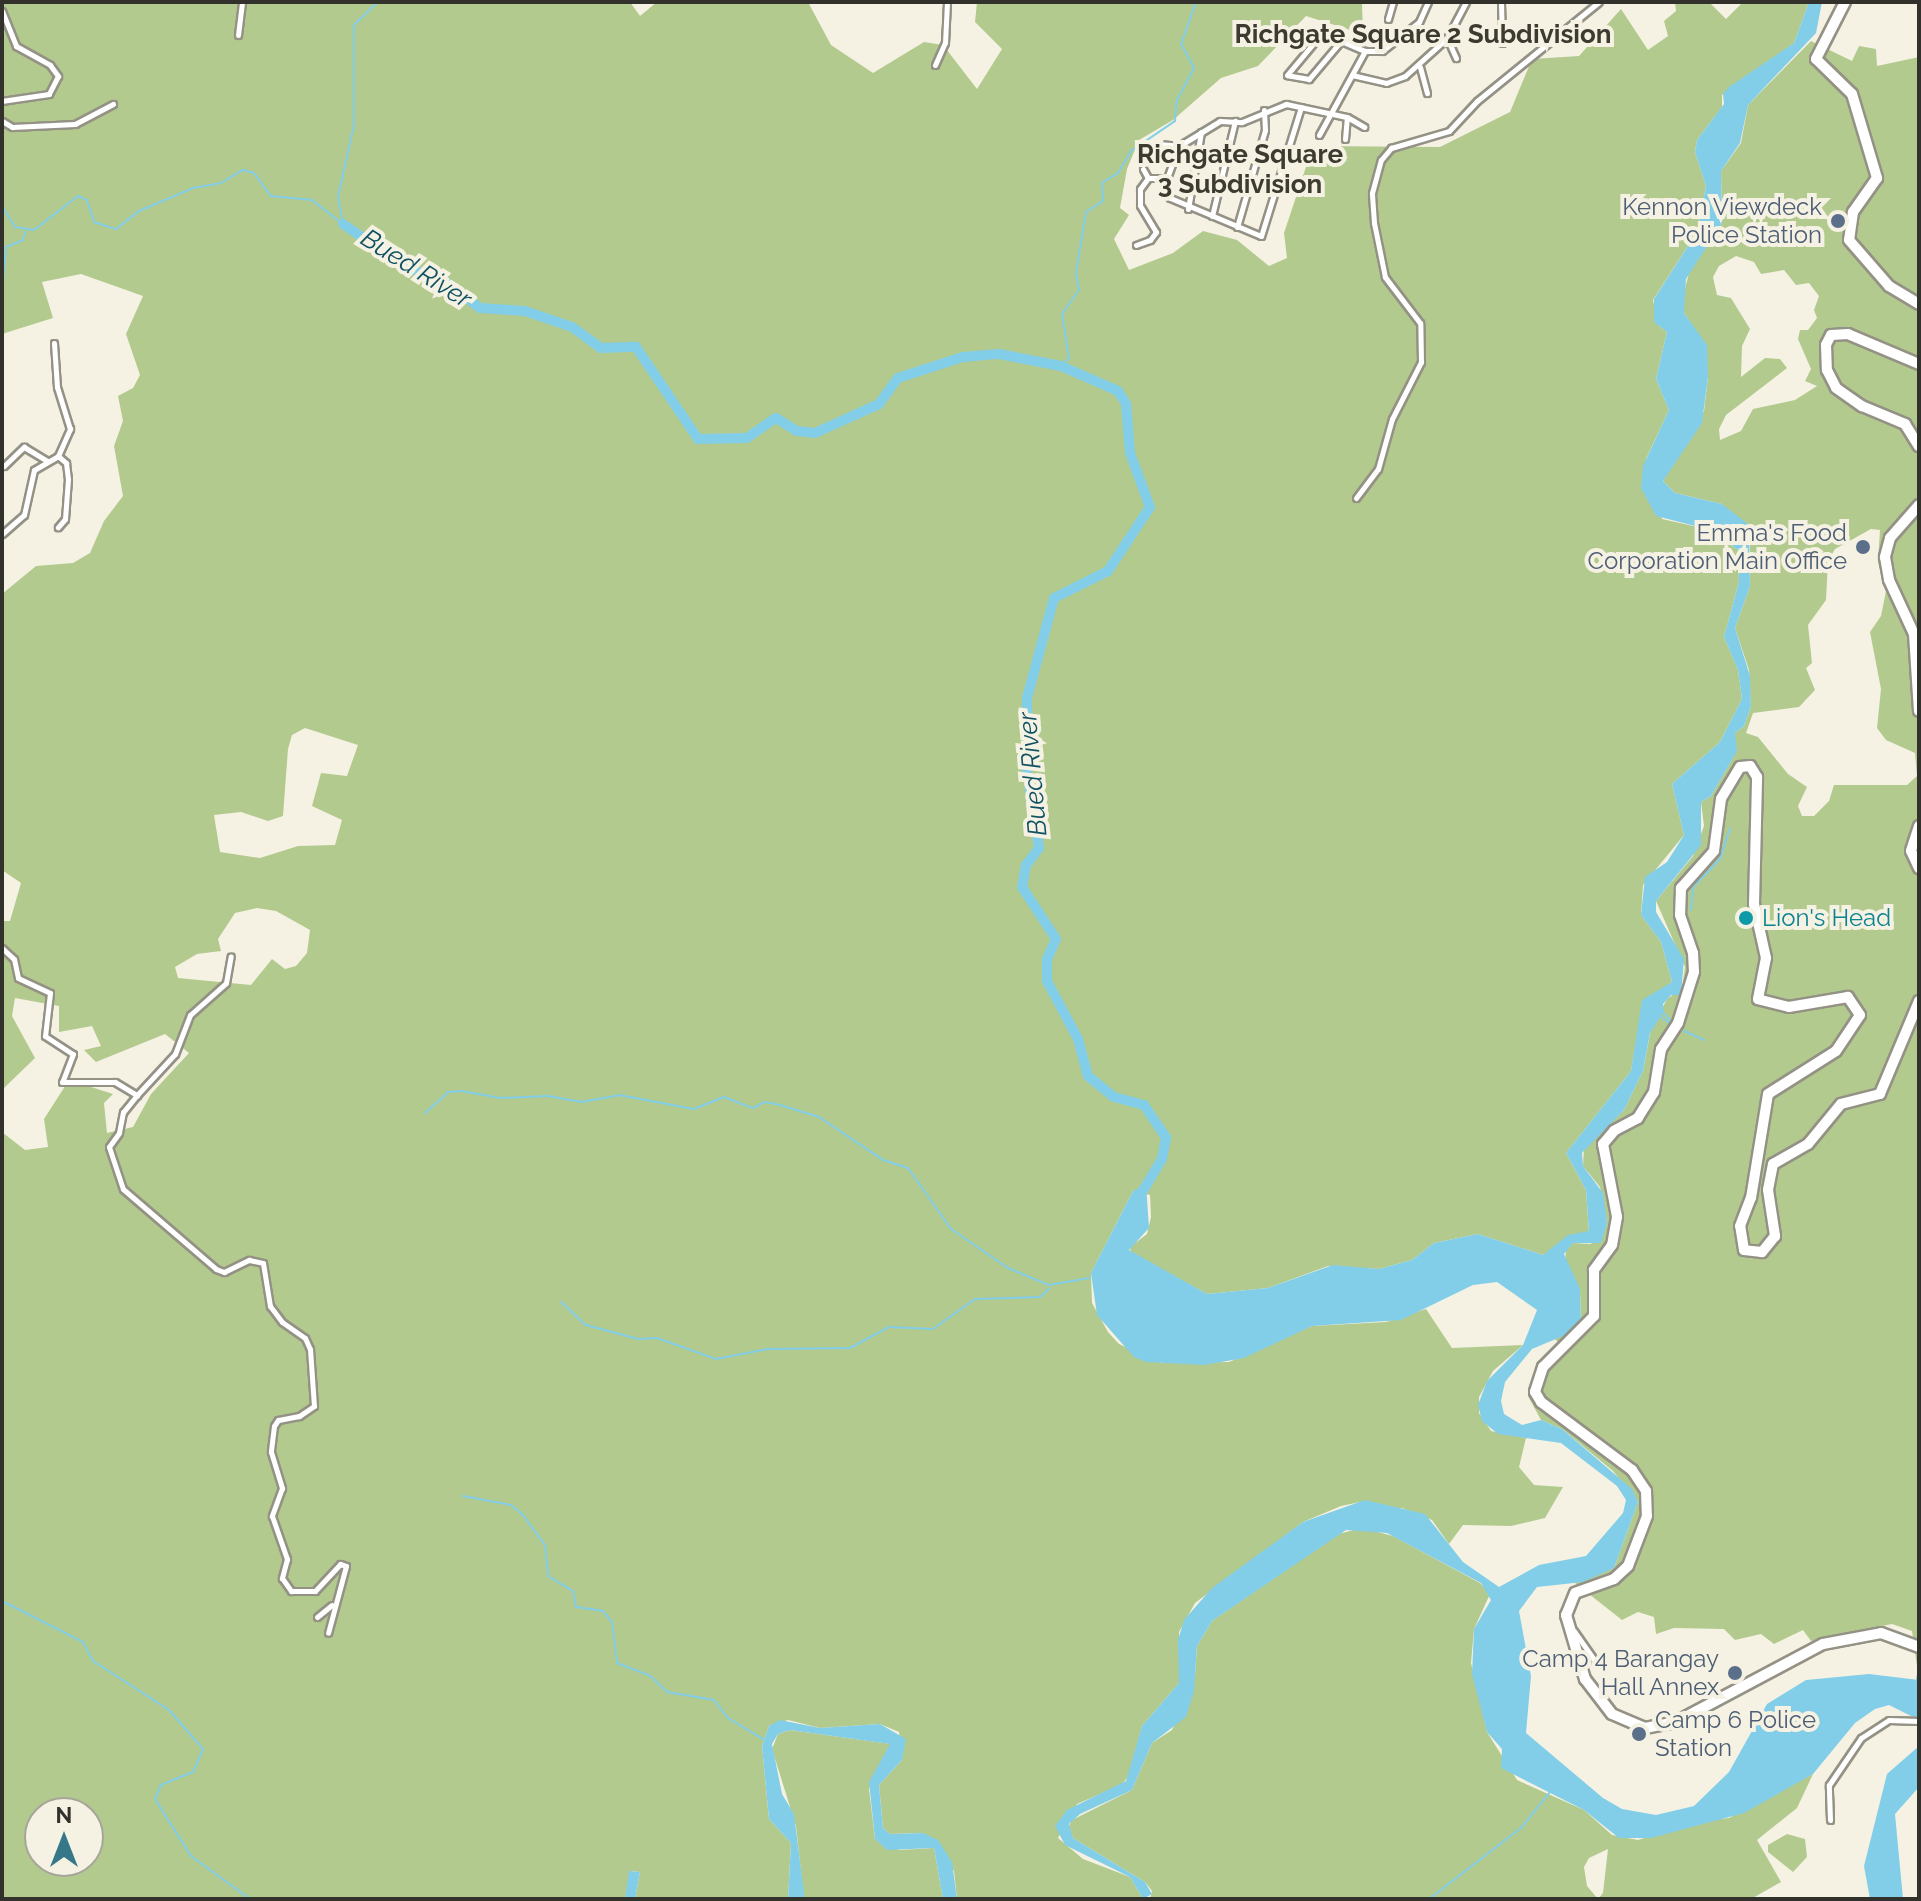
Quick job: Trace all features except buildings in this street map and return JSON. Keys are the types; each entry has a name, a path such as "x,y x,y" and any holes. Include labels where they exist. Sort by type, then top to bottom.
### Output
{"highway":[{"path":"1845,2 1816,59 1852,94 1877,178 1853,212 1849,240 1889,286 1919,304"},
{"path":"1919,364 1848,334 1831,335 1826,345 1827,370 1836,388 1862,406 1905,424 1919,446"},
{"path":"1919,505 1890,538 1885,563 1914,634 1919,711"},
{"path":"1919,1001 1880,1094 1841,1104 1808,1144 1773,1164 1768,1190 1775,1236 1762,1252 1744,1250 1740,1226 1751,1198 1768,1094 1836,1051 1860,1015 1848,997 1789,1007 1758,999 1766,958 1754,904 1757,777 1744,765 1734,771 1721,799 1714,851 1681,888 1681,922 1695,959 1676,1026 1661,1049 1654,1092 1645,1112 1603,1144 1617,1217 1612,1245 1594,1270 1592,1320 1543,1367 1536,1382 1541,1402 1632,1470 1648,1501 1642,1537 1628,1566 1614,1579 1575,1593 1567,1611 1568,1631 1595,1697 1612,1714 1645,1728 1683,1720 1813,1648 1881,1633 1919,1647"},
{"path":"1919,826 1911,854 1919,868"}],"street":[{"path":"238,35 242,2"},
{"path":"935,65 945,43 947,2"},
{"path":"1388,19 1393,2"},
{"path":"1341,41 1307,80 1287,75 1320,34 1341,41 1365,51 1389,46 1419,22 1428,2"},
{"path":"1352,75 1386,83 1420,67 1447,38 1466,2"},
{"path":"1501,2 1502,43"},
{"path":"1356,498 1378,469 1392,419 1421,362 1420,323 1385,277 1374,223 1372,193 1381,160 1391,148 1449,131 1477,101 1599,2"},
{"path":"2,11 16,46 50,65 58,76 49,94 2,101"},
{"path":"1447,38 1456,58"},
{"path":"1319,135 1328,113 1365,51"},
{"path":"1420,67 1427,93"},
{"path":"2,121 12,127 75,124 113,104"},
{"path":"1301,107 1261,236 1188,209 1170,198 1167,178 1179,146 1220,121 1248,121 1264,110 1286,104 1301,107 1347,117 1364,127"},
{"path":"1237,227 1265,130 1264,110"},
{"path":"1345,139 1347,117"},
{"path":"1212,217 1235,121"},
{"path":"1188,209 1201,132"},
{"path":"1158,144 1179,146"},
{"path":"1143,169 1148,178"},
{"path":"1148,178 1167,178"},
{"path":"1136,245 1144,245 1156,232 1139,200 1148,178"},
{"path":"2,534 24,515 34,470 58,456 71,423 57,387 54,343"},
{"path":"4,466 24,447 48,462"},
{"path":"58,456 66,463 68,479 65,519 58,527"},
{"path":"2,948 14,959 18,978 50,993 45,1036 73,1054 62,1082 115,1082 137,1095"},
{"path":"231,956 226,983 190,1015 175,1054 123,1112 119,1133 109,1147 131,1200 176,1231 216,1269 224,1272 249,1260 263,1263 270,1306 310,1349 314,1406 274,1426 271,1452 282,1488 272,1516 287,1559 282,1578 291,1591 315,1591 340,1564 346,1566 328,1633"},
{"path":"317,1617 334,1603"},
{"path":"1567,1611 1596,1662"},
{"path":"1830,1820 1829,1785 1861,1738 1889,1720 1917,1721"}],"green space":[{"path":"2,2 630,2 640,16 657,2 808,2 831,45 873,73 924,42 943,45 977,89 1002,49 975,22 977,2 1362,2 1363,34 1306,16 1258,66 1221,78 1173,120 1139,140 1127,169 1120,208 1129,215 1114,239 1129,270 1173,253 1203,231 1237,240 1269,266 1287,258 1284,233 1313,146 1440,147 1510,112 1532,59 1579,56 1621,9 1648,50 1668,36 1664,21 1676,11 1675,2 1709,2 1726,19 1743,2 1809,2 1794,43 1722,95 1722,107 1697,140 1695,152 1706,186 1697,232 1653,300 1658,325 1667,332 1656,379 1669,410 1646,459 1662,519 1707,529 1738,550 1739,582 1724,637 1738,670 1742,699 1720,742 1672,784 1684,835 1643,885 1641,915 1661,942 1672,982 1642,1006 1631,1071 1566,1153 1586,1190 1589,1231 1543,1255 1478,1234 1434,1243 1412,1260 1379,1269 1328,1266 1268,1288 1207,1294 1131,1253 1130,1247 1147,1234 1151,1217 1150,1195 1133,1191 1091,1273 1092,1303 1108,1332 1119,1344 1161,1363 1229,1362 1312,1326 1386,1322 1426,1309 1452,1348 1523,1345 1493,1371 1479,1397 1479,1413 1491,1431 1526,1438 1519,1467 1534,1485 1563,1487 1545,1518 1511,1526 1463,1525 1449,1544 1432,1520 1402,1508 1380,1508 1365,1501 1341,1506 1303,1522 1195,1603 1179,1632 1179,1683 1142,1726 1129,1776 1121,1785 1077,1804 1058,1838 1083,1859 1130,1877 1143,1899 957,1899 954,1871 923,1833 890,1834 883,1828 879,1785 902,1760 899,1732 880,1724 820,1728 788,1720 769,1726 762,1746 769,1819 791,1843 788,1899 635,1899 640,1872 630,1871 625,1899 2,1899 2,1132 25,1150 48,1147 44,1119 69,1080 113,1094 104,1103 107,1133 133,1127 151,1094 189,1053 165,1034 96,1062 84,1050 101,1046 92,1026 59,1032 59,1006 15,998 12,1016 35,1058 2,1090 2,921 10,921 21,883 2,870 2,594 36,566 73,563 90,553 104,521 123,496 114,446 123,421 118,396 133,388 140,375 126,334 143,296 81,274 42,282 53,318 2,334","holes":["305,728 358,745 347,776 321,773 312,806 342,820 335,845 298,846 260,858 220,852 214,815 241,812 268,821 283,816 288,749 292,735","257,908 276,911 310,930 307,953 296,966 285,969 272,959 251,985 178,978 175,967 197,954 221,951 218,939 235,913"]},
{"path":"1811,41 1852,61 1859,46 1876,49 1877,66 1919,57 1919,1680 1912,1631 1892,1624 1811,1641 1803,1630 1774,1644 1761,1634 1735,1640 1724,1629 1674,1628 1656,1634 1654,1617 1638,1612 1622,1620 1575,1583 1614,1568 1638,1502 1613,1471 1562,1429 1541,1420 1528,1396 1539,1363 1561,1345 1553,1337 1575,1331 1581,1323 1580,1289 1565,1263 1566,1249 1573,1243 1591,1244 1607,1223 1600,1187 1583,1166 1584,1148 1624,1110 1643,1071 1651,1029 1667,999 1682,988 1685,967 1656,901 1693,856 1704,826 1701,802 1711,796 1734,756 1735,733 1744,726 1751,706 1749,670 1735,628 1750,586 1750,530 1722,504 1675,493 1663,481 1704,411 1708,377 1697,332 1684,313 1683,296 1689,273 1722,223 1721,171 1741,143 1748,105","holes":["1736,256 1754,262 1761,274 1784,270 1796,285 1809,283 1819,296 1814,310 1817,318 1808,330 1800,330 1798,339 1811,369 1805,381 1817,386 1795,400 1753,409 1741,431 1720,440 1719,429 1726,415 1787,368 1780,359 1765,358 1741,377 1742,346 1750,329 1731,298 1717,295 1713,277 1719,266","1871,529 1880,530 1878,562 1886,591 1881,616 1870,632 1881,689 1877,728 1886,740 1915,753 1917,776 1907,785 1834,785 1829,801 1814,816 1802,816 1798,806 1807,787 1788,774 1758,737 1746,733 1753,713 1799,707 1815,690 1806,668 1812,663 1808,625 1826,600 1828,561 1835,549"]},
{"path":"1362,1528 1393,1536 1480,1583 1490,1594 1474,1629 1471,1663 1487,1732 1517,1780 1584,1810 1612,1835 1638,1840 1694,1822 1729,1818 1813,1774 1797,1808 1757,1840 1781,1882 1751,1899 1598,1899 1150,1899 1152,1891 1145,1882 1073,1838 1068,1828 1072,1820 1132,1790 1152,1743 1172,1730 1195,1676 1197,1646 1212,1621 1338,1534","holes":["1608,1849 1603,1893 1598,1899 1587,1886 1584,1867 1589,1858"]},
{"path":"790,1730 891,1744 869,1789 875,1839 899,1850 934,1848 943,1899 804,1899 796,1826 772,1749 778,1734"},
{"path":"1787,1834 1805,1839 1807,1857 1793,1872 1768,1852 1768,1845"}],"water":[{"path":"1809,2 1822,2 1816,33 1748,105 1740,143 1721,171 1722,223 1686,279 1684,313 1707,345 1708,377 1702,423 1663,481 1675,493 1722,504 1749,525 1750,586 1735,628 1750,676 1751,706 1744,726 1735,733 1737,751 1711,796 1701,802 1701,845 1656,901 1656,912 1684,959 1681,995 1671,995 1663,1004 1664,1011 1650,1033 1643,1071 1624,1110 1582,1153 1583,1166 1603,1193 1607,1223 1601,1243 1573,1243 1564,1254 1580,1289 1581,1323 1575,1331 1532,1349 1505,1382 1501,1401 1504,1414 1522,1425 1541,1420 1562,1429 1632,1489 1638,1502 1614,1568 1583,1582 1537,1587 1519,1611 1531,1676 1526,1733 1603,1798 1622,1809 1656,1815 1694,1806 1729,1772 1767,1704 1806,1680 1869,1674 1919,1680 1919,1720 1889,1705 1875,1709 1855,1723 1813,1774 1744,1813 1651,1838 1619,1838 1584,1810 1501,1768 1502,1749 1487,1732 1472,1674 1474,1629 1491,1600 1481,1583 1387,1533 1346,1530 1212,1621 1197,1646 1194,1691 1186,1717 1152,1743 1132,1790 1080,1814 1069,1824 1073,1838 1145,1882 1152,1894 1143,1899 1130,1877 1065,1845 1055,1826 1067,1810 1126,1781 1142,1726 1179,1683 1178,1640 1184,1620 1212,1588 1303,1522 1365,1500 1425,1514 1463,1562 1499,1587 1539,1565 1586,1556 1623,1513 1626,1500 1617,1486 1561,1443 1498,1434 1482,1421 1478,1405 1487,1381 1523,1345 1537,1310 1497,1282 1473,1285 1401,1320 1312,1326 1244,1358 1204,1365 1146,1362 1134,1357 1097,1315 1091,1273 1133,1191 1146,1184 1149,1228 1129,1250 1207,1294 1268,1288 1333,1265 1379,1269 1412,1260 1434,1243 1478,1234 1543,1255 1568,1235 1589,1231 1586,1190 1566,1153 1631,1071 1642,1000 1672,982 1661,942 1641,915 1645,877 1667,862 1684,835 1672,784 1720,742 1742,699 1738,670 1724,637 1739,582 1738,550 1707,529 1656,516 1641,488 1643,466 1669,410 1656,379 1667,332 1654,322 1654,299 1697,232 1706,186 1695,152 1697,140 1724,104 1723,94 1729,87 1794,43"},
{"path":"780,1720 820,1728 880,1724 906,1739 902,1760 879,1785 883,1828 890,1834 923,1833 938,1840 952,1862 957,1899 943,1899 934,1848 887,1850 875,1839 869,1782 890,1744 790,1730 778,1734 772,1744 782,1794 794,1814 804,1893 804,1899 788,1899 791,1843 769,1819 762,1746 769,1726"},
{"path":"1919,1746 1919,1787 1895,1814 1903,1899 1870,1899 1864,1866 1887,1774"},
{"path":"629,1871 640,1872 635,1899 625,1899"}],"waterway":[{"path":"343,223 338,197 354,125 354,25 378,2"},
{"path":"1061,366 1069,358 1062,314 1079,290 1076,273 1086,212 1103,201 1102,183 1118,173 1131,151 1175,121 1177,100 1194,68 1181,44 1196,2"},
{"name":"Bued River","path":"2,206 15,227 34,230 78,196 87,200 94,222 116,229 139,211 193,188 221,183 243,170 254,173 271,196 312,200 343,224"},
{"name":"Bued River","path":"343,224 404,266 449,284 480,308 525,311 572,327 601,348 636,347 698,439 747,438 776,418 797,431 815,433 879,404 898,378 963,357 999,354 1061,366 1118,391 1126,404 1130,453 1150,507 1108,571 1054,598 1027,698 1027,771 1039,848 1026,865 1022,887 1056,939 1047,959 1047,981 1078,1039 1088,1076 1114,1097 1144,1105 1166,1138 1162,1159 1141,1194"},
{"path":"2,292 6,247 23,240 26,231"},
{"path":"1691,910 1693,887 1720,859 1730,829"},
{"path":"1663,1013 1673,1022"},
{"path":"1661,1017 1671,1024"},
{"path":"1684,1031 1704,1040"},
{"path":"425,1113 448,1092 461,1091 499,1098 548,1096 581,1102 619,1095 694,1109 724,1097 753,1108 765,1102 780,1105 819,1117 883,1160 908,1168 951,1229 1008,1268 1049,1285 1089,1278"},
{"path":"561,1302 586,1325 638,1339 657,1338 716,1359 768,1349 850,1348 889,1327 933,1329 975,1299 1040,1297 1050,1288"},
{"path":"463,1496 511,1505 523,1515 545,1545 548,1576 573,1591 576,1607 603,1611 612,1622 617,1663 649,1675 667,1692 714,1700 728,1718 763,1739"},
{"path":"2,1601 83,1642 93,1661 169,1710 203,1749 193,1772 161,1785 155,1799 191,1856 250,1899"},
{"path":"1917,1679 1919,1669"},
{"path":"1429,1899 1521,1828 1550,1792"}],"place":[{"name":"Kennon Viewdeck Police Station","path":"1838,221"},
{"name":"Emma's Food Corporation Main Office","path":"1863,547"},
{"name":"Lion's Head","path":"1746,918"},
{"name":"Camp 4 Barangay Hall Annex","path":"1735,1673"},
{"name":"Camp 6 Police Station","path":"1639,1734"}],"district":[{"name":"Richgate Square 2 Subdivision","path":"1423,35"},
{"name":"Richgate Square 3 Subdivision","path":"1240,170"}]}
